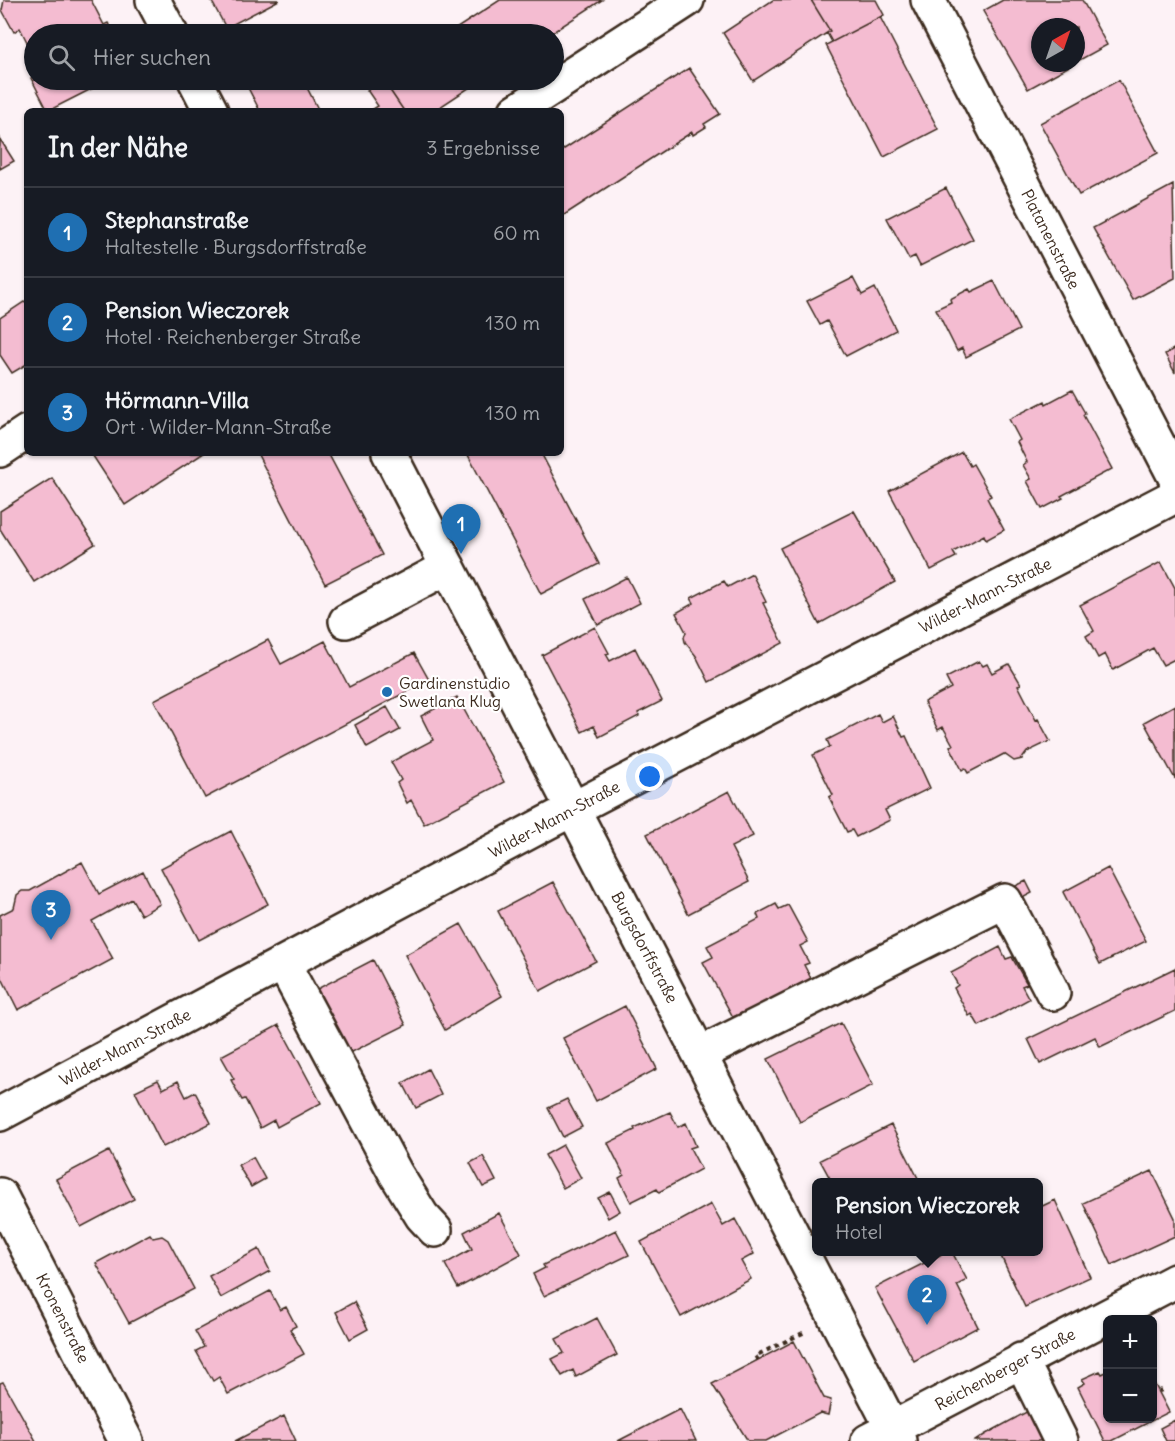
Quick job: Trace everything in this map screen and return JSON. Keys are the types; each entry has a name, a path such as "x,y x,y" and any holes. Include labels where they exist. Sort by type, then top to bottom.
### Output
{"street":[{"path":"153,0 166,24"},
{"path":"564,80 687,0"},
{"name":"Platanenstraße","path":"928,0 1175,477"},
{"path":"200,90 209,108"},
{"path":"521,108 548,90"},
{"path":"0,450 24,434"},
{"name":"Burgsdorffstraße","path":"391,456 700,1054 887,1437"},
{"name":"Wilder-Mann-Straße","path":"0,1114 573,809 1175,496"},
{"path":"346,621 448,567"},
{"path":"700,1054 1005,900 1053,993"},
{"path":"283,963 396,1174 422,1216 435,1230"},
{"name":"Kronenstraße","path":"0,1195 126,1441"},
{"name":"Reichenberger Straße","path":"887,1437 1021,1360 1175,1281"},
{"path":"1021,1360 1061,1441"}],"path":[{"path":"758,1360 755,1356 811,1329"}],"building":[{"path":"4,0 91,0 103,24 24,24 24,36 20,28 14,32 2,10"},
{"path":"211,0 279,0 234,24 224,24"},
{"path":"500,0 602,0 564,25 463,24"},
{"path":"773,0 811,0 830,31 753,81 723,33"},
{"path":"811,0 876,0 884,15 832,42 827,33 830,31"},
{"path":"1003,0 1082,0 1107,45 1085,57 1085,18 1031,18 1031,72 1059,72 1028,89 983,11"},
{"path":"880,17 938,129 884,157 826,45"},
{"path":"689,68 720,114 704,124 706,127 693,135 692,132 564,215 564,149"},
{"path":"1119,80 1158,153 1079,195 1040,123"},
{"path":"37,90 89,90 54,108 46,108"},
{"path":"249,90 308,90 317,108 258,108"},
{"path":"367,90 390,90 402,108 375,108 378,106"},
{"path":"390,90 466,90 439,108 402,108"},
{"path":"0,139 14,161 0,169"},
{"path":"1173,185 1175,278 1133,300 1093,228"},
{"path":"946,188 973,239 920,266 915,256 909,259 887,218"},
{"path":"853,278 862,295 875,288 896,330 846,356 827,321 820,325 807,301"},
{"path":"994,281 1019,330 966,357 962,348 957,351 936,309 969,289 971,292"},
{"path":"24,302 24,366 12,373 0,355 0,318"},
{"path":"1175,348 1175,373 1165,354"},
{"path":"1072,390 1112,469 1061,496 1063,498 1042,509 1027,481 1031,479 1023,465 1027,462 1017,442 1020,440 1009,419 1045,401 1046,404"},
{"path":"962,452 970,466 973,464 991,496 987,498 1004,530 986,540 984,535 953,552 956,557 931,570 889,491"},
{"path":"93,456 199,456 125,505"},
{"path":"259,456 330,456 382,555 325,584"},
{"path":"469,456 543,456 599,564 541,594"},
{"path":"52,478 95,544 34,582 0,529 0,511"},
{"path":"854,511 895,582 819,624 780,548"},
{"path":"1161,562 1175,588 1175,659 1163,665 1153,648 1113,670 1105,654 1098,658 1086,636 1094,631 1080,605"},
{"path":"752,574 766,602 763,603 783,643 709,682 696,656 685,642 686,632 676,613 694,603 691,598 724,581 728,587"},
{"path":"627,577 640,603 598,625 585,599"},
{"path":"595,627 609,653 606,654 610,661 635,648 662,701 599,737 594,726 582,732 542,655"},
{"path":"268,640 281,664 325,641 349,687 414,653 429,680 205,798 154,700"},
{"path":"979,661 983,666 987,664 992,673 1009,664 1021,684 1018,685 1036,720 1038,719 1050,741 1027,752 1022,759 1014,761 1004,754 968,773 965,768 962,770 950,746 953,745 943,727 938,730 924,702 951,688 946,678"},
{"path":"457,697 504,782 424,824 411,800 407,803 397,783 401,780 391,762 433,740 421,716"},
{"path":"1175,705 1175,779 1144,722"},
{"path":"387,707 400,730 367,748 355,725"},
{"path":"878,714 882,722 893,716 903,737 906,736 930,788 885,810 890,820 856,837 852,830 847,832 829,797 833,795 813,755 830,747 827,740"},
{"path":"729,791 753,836 731,847 749,882 688,914 647,834"},
{"path":"231,831 268,904 199,940 161,868"},
{"path":"82,862 99,894 143,871 160,904 141,915 132,899 92,921 113,959 18,1010 0,974 0,915 14,908 17,895 22,891 30,891"},
{"path":"1108,868 1146,941 1100,964 1063,892"},
{"path":"1026,881 1032,893 1011,904 1005,891"},
{"path":"553,882 596,961 540,991 498,911"},
{"path":"776,904 779,909 788,905 808,942 800,946 809,963 804,965 816,988 747,1024 742,1013 733,1017 703,962 713,957 707,946 759,919 757,914"},
{"path":"461,924 502,996 445,1030 405,955"},
{"path":"1000,947 1006,959 1012,957 1027,984 1022,986 1029,999 979,1026 972,1014 969,1016 954,988 958,985 951,973"},
{"path":"373,960 406,1025 350,1053 317,989"},
{"path":"1175,968 1175,1011 1100,1047 1095,1037 1040,1064 1028,1039"},
{"path":"625,1006 657,1069 596,1101 563,1038"},
{"path":"841,1023 873,1085 800,1122 768,1059"},
{"path":"279,1025 321,1103 277,1127 274,1120 260,1128 245,1099 242,1100 231,1080 234,1079 221,1056"},
{"path":"428,1069 441,1095 416,1108 403,1083"},
{"path":"158,1080 163,1089 178,1081 186,1097 195,1092 211,1123 163,1147 135,1091"},
{"path":"567,1099 582,1127 563,1137 548,1108"},
{"path":"670,1112 678,1127 686,1123 696,1146 690,1148 701,1169 659,1192 657,1189 631,1202 619,1178 624,1175 608,1143"},
{"path":"891,1125 918,1178 830,1178 820,1160"},
{"path":"563,1145 581,1178 563,1188 545,1155"},
{"path":"109,1151 134,1199 81,1227 56,1179"},
{"path":"483,1156 496,1181 483,1187 470,1163"},
{"path":"253,1157 265,1179 251,1187 238,1165"},
{"path":"1152,1171 1175,1218 1175,1236 1112,1265 1083,1203"},
{"path":"610,1192 620,1211 608,1218 598,1198"},
{"path":"1055,1200 1090,1277 1025,1307 1001,1256 1043,1256 1043,1206"},
{"path":"711,1204 723,1226 735,1219 754,1254 741,1261 751,1279 681,1317 641,1242"},
{"path":"499,1213 521,1254 458,1288 445,1264 472,1249 464,1232"},
{"path":"616,1230 629,1255 544,1296 533,1274 545,1268 543,1265"},
{"path":"150,1234 153,1238 162,1236 168,1240 194,1289 129,1323 96,1263"},
{"path":"259,1249 270,1271 221,1298 209,1276"},
{"path":"938,1256 954,1256 967,1280 957,1285 978,1327 914,1361 875,1288"},
{"path":"270,1291 280,1310 286,1307 296,1326 290,1329 304,1354 228,1394 219,1377 213,1381 196,1351 204,1347 195,1331"},
{"path":"354,1302 368,1329 350,1339 336,1312"},
{"path":"597,1318 617,1355 576,1377 573,1370 562,1376 552,1359 564,1353 556,1339"},
{"path":"794,1341 824,1398 831,1400 828,1415 820,1413 766,1441 748,1441 712,1384"},
{"path":"1100,1371 1103,1374 1103,1423 1147,1423 1112,1441 1105,1441 1078,1387 1085,1383 1082,1379"},
{"path":"3,1382 36,1441 0,1441 0,1383"},
{"path":"1157,1389 1169,1412 1157,1418"},
{"path":"680,1409 696,1441 618,1441"},
{"path":"1032,1409 1048,1441 975,1441 986,1434"},
{"path":"284,1416 296,1441 235,1441"},
{"path":"1175,1420 1175,1441 1166,1441 1160,1428"}],"place":[{"name":"Stephanstraße","path":"461,554"},
{"name":"Gardinenstudio Swetlana Klug","path":"387,692"},
{"name":"Hörmann-Villa","path":"51,940"},
{"name":"Pension Wieczorek","path":"927,1325"}]}
